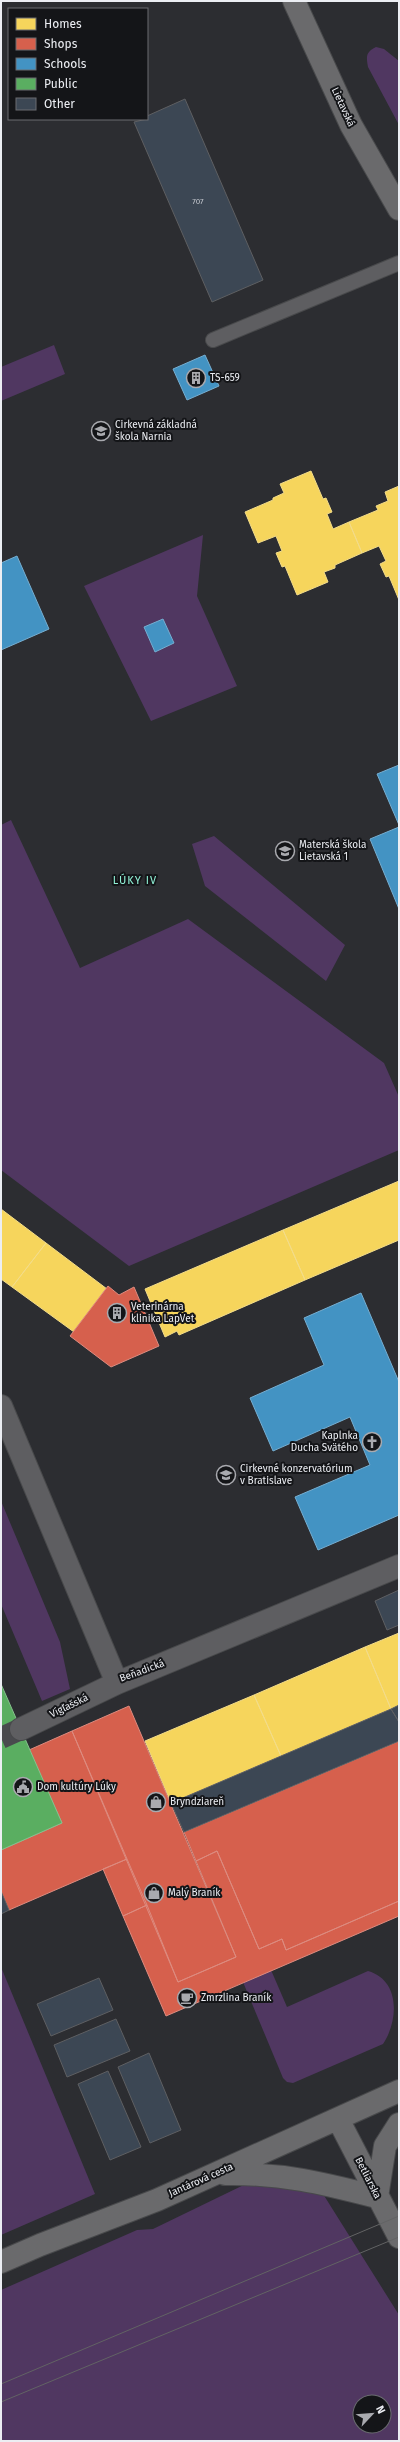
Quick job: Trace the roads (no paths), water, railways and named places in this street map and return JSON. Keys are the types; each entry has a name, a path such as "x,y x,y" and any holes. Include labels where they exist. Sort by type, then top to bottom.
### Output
{"street":[{"name":"Lietavská","path":"294,1 351,125 399,209"},
{"name":"Beňadická","path":"1,1406 117,1683 399,1566"},
{"name":"Vígľašská","path":"20,1729 117,1683"},
{"name":"Jantárová cesta","path":"1,2262 216,2174 399,2091"},
{"name":"Betliarska","path":"338,2119 399,2237"},
{"path":"216,2174 263,2173 305,2179 377,2197 385,2146 399,2124"}],"lane":[{"path":"213,340 399,263"}],"tunnel":[{"path":"1,1738 21,1729"}],"tram line":[{"path":"1,2384 399,2216"},
{"path":"1,2402 399,2237"}],"place":[{"name":"TS-659","path":"196,378"},
{"name":"Cirkevná základná škola Narnia","path":"101,431"},
{"name":"Materská škola Lietavská 1","path":"285,851"},
{"name":"Veterinárna klinika LapVet","path":"117,1313"},
{"name":"Kaplnka Ducha Svätého","path":"372,1442"},
{"name":"Cirkevné konzervatórium v Bratislave","path":"226,1475"},
{"name":"Dom kultúry Lúky","path":"23,1787"},
{"name":"Bryndziareň","path":"156,1802"},
{"name":"Malý Braník","path":"154,1893"},
{"name":"Zmrzlina Braník","path":"187,1998"}],"district":[{"name":"LÚKY IV","path":"135,880"}]}
